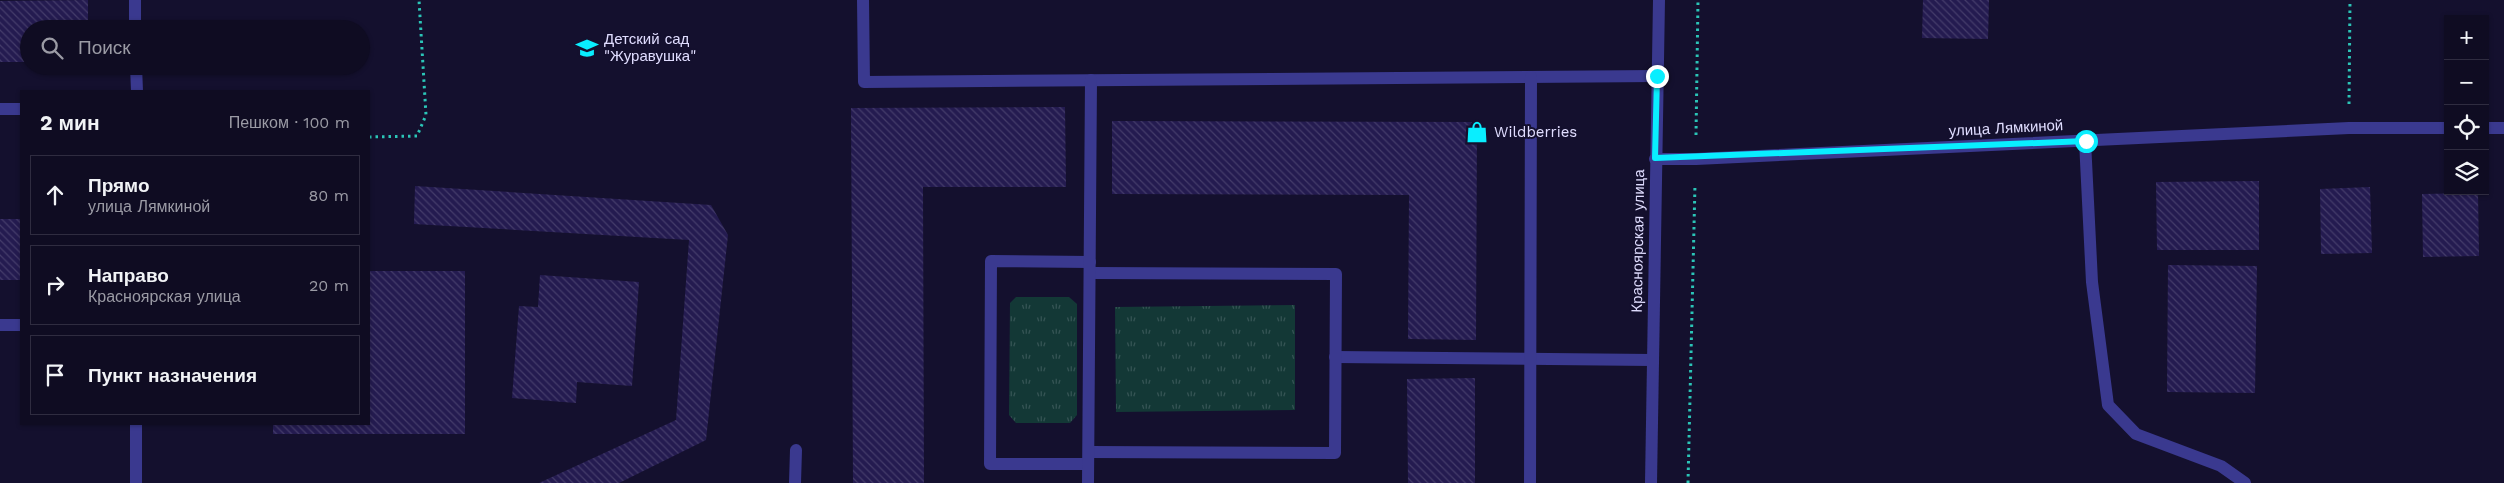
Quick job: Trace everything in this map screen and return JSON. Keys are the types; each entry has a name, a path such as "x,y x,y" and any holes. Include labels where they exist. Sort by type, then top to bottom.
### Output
{"street":[{"path":"135,0 135,20"},
{"path":"862,0 864,82 1657,76"},
{"name":"Красноярская улица","path":"1651,483 1659,0"},
{"path":"136,75 136,90"},
{"path":"1530,483 1531,77"},
{"path":"1088,483 1091,80"},
{"path":"0,109 20,109"},
{"name":"улица Лямкиной","path":"1655,158 1696,158 2349,128 2444,128"},
{"path":"2489,128 2504,128"},
{"path":"2086,141 2092,282 2108,405 2136,434 2221,466 2245,483"},
{"path":"991,261 1090,267 1336,274 1335,357 1335,453 1088,458 990,464 991,261"},
{"path":"0,325 20,325"},
{"path":"1335,357 1652,360"},
{"path":"136,425 136,483"},
{"path":"795,483 796,450"}],"path":[{"path":"370,137 417,136 426,115 419,0"},
{"path":"1688,483 1698,0"},
{"path":"2349,128 2350,0"}],"green space":[{"path":"1016,297 1069,297 1077,304 1077,415 1070,423 1016,423 1009,415 1010,303"},
{"path":"1295,305 1295,410 1116,412 1115,307"}],"building":[{"path":"88,0 88,20 20,20 20,62 0,62 0,1"},
{"path":"1923,0 1989,0 1988,39 1922,38"},
{"path":"1065,107 1066,187 923,187 924,483 853,483 851,108"},
{"path":"1112,121 1477,122 1476,340 1408,339 1409,195 1112,194"},
{"path":"2259,181 2259,250 2157,250 2156,182"},
{"path":"415,186 711,205 728,235 706,440 619,483 539,483 676,420 689,240 414,224"},
{"path":"2370,187 2372,253 2321,254 2320,189"},
{"path":"2422,194 2478,195 2479,256 2423,257"},
{"path":"0,219 20,219 20,280 0,280"},
{"path":"2168,265 2257,266 2255,393 2167,392"},
{"path":"370,271 465,271 465,434 273,434 273,425 370,425"},
{"path":"540,275 639,282 632,386 577,382 576,403 512,398 519,306 538,307"},
{"path":"1475,378 1475,483 1408,483 1407,379"}],"place":[{"name":"Детский сад \"Журавушка\"","path":"587,48"},
{"name":"Wildberries","path":"1477,132"}],"route":[{"path":"1657,76 1655,158 1696,158 2086,141"}]}
